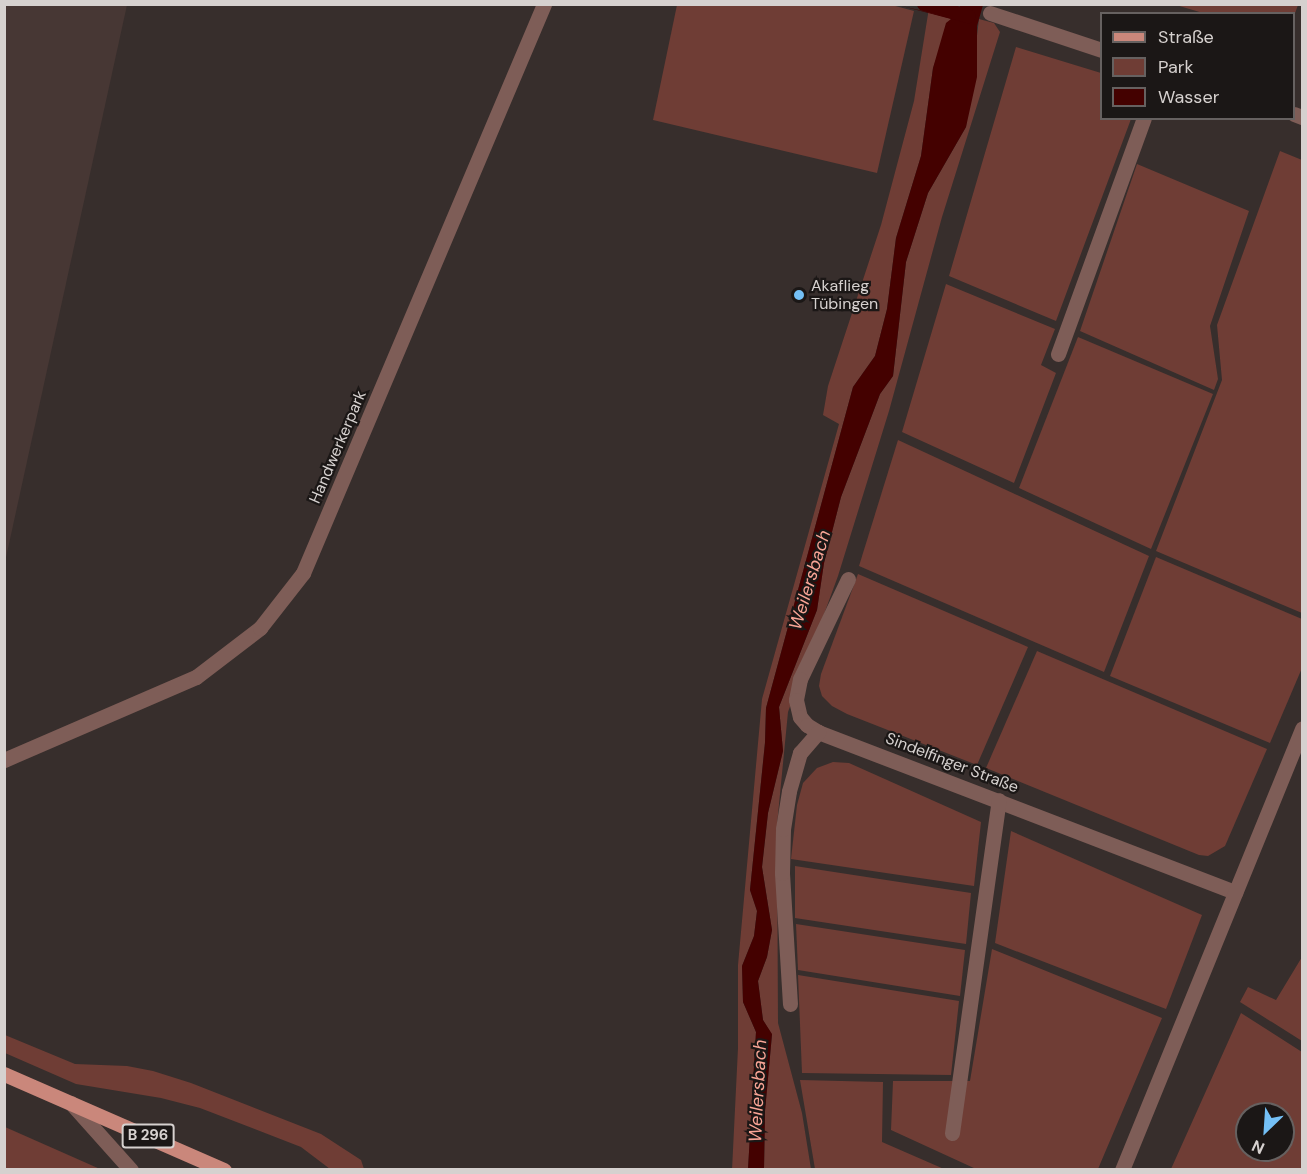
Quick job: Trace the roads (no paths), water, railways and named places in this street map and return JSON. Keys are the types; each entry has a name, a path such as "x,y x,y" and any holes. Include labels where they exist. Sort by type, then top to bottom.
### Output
{"main road":[{"name":"B 296","path":"4,1074 224,1170"}],"street":[{"name":"Handwerkerpark","path":"4,760 196,676 260,628 303,573 544,4"},
{"path":"990,13 1100,50"},
{"path":"1058,354 1143,120"},
{"name":"Sindelfinger Straße","path":"848,579 807,662 796,700 800,717 807,725 818,732 1235,892"},
{"path":"1122,1170 1302,728"},
{"path":"790,1004 782,873 783,829 789,791 800,753 818,732"},
{"path":"952,1133 999,800"},
{"path":"71,1103 131,1170"}],"water":[{"name":"Weilersbach","path":"898,5 952,18 961,5 983,5 977,26 977,77 966,127 928,193 906,262 893,376 880,394 841,497 824,563 817,610 779,707 783,751 768,813 762,867 772,930 767,957 758,981 763,1020 772,1034 765,1111 764,1169 748,1169 756,1032 743,1002 742,966 754,936 757,911 750,890 765,743 766,708 853,387 875,356 887,309 896,238 921,156 933,68 946,23 951,19"}],"waterway":[{"path":"924,4 968,16"}],"place":[{"name":"Akaflieg Tübingen","path":"799,295"}]}
